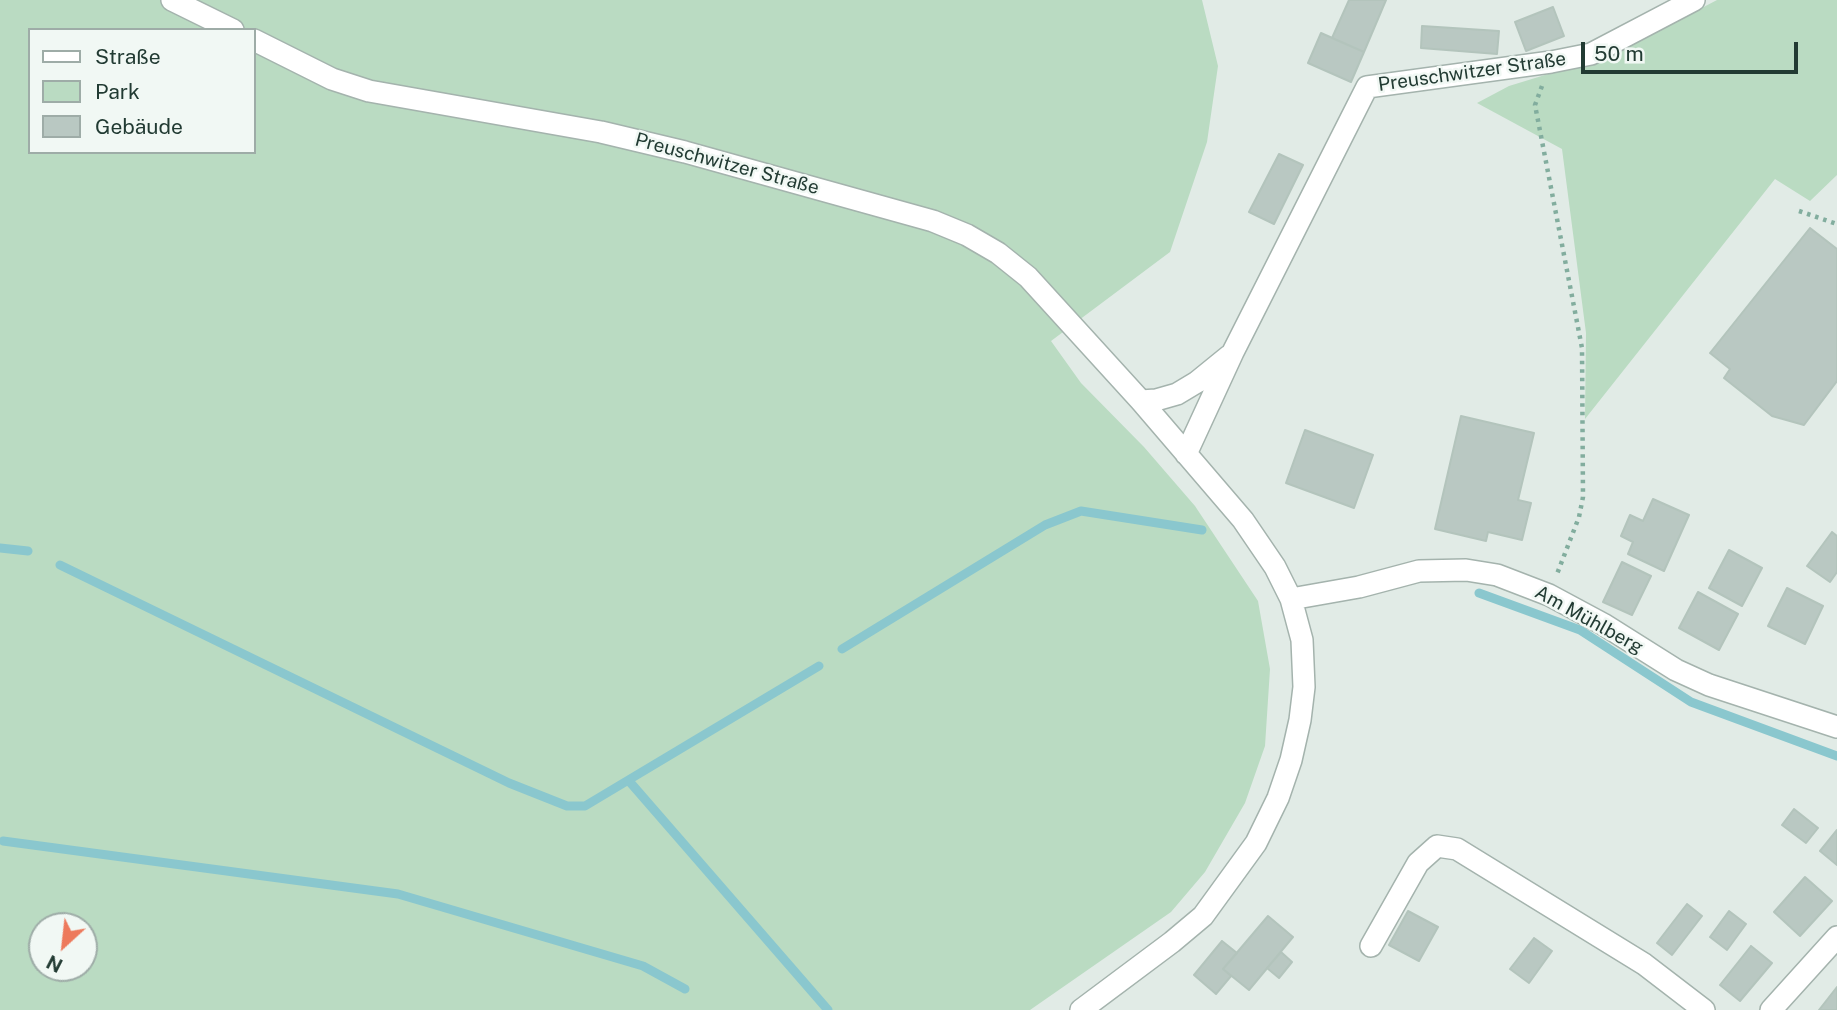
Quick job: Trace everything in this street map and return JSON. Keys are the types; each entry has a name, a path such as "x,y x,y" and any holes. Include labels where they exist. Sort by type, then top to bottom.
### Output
{"street":[{"path":"172,0 229,28"},
{"name":"Preuschwitzer Straße","path":"1186,454 1233,352 1367,87 1591,54 1693,0"},
{"name":"Preuschwitzer Straße","path":"256,41 332,79 369,91 601,132 933,221 967,235 998,253 1028,277 1243,520 1275,567 1291,599 1303,640 1304,687 1291,760 1278,799 1256,843 1203,916 1081,1010"},
{"name":"Preuschwitzer Straße","path":"1140,401 1177,394 1197,383 1233,352"},
{"name":"Am Mühlberg","path":"1291,599 1359,587 1419,571 1466,569 1497,575 1549,595 1603,624 1676,670 1698,680 1837,727"},
{"path":"1371,946 1418,863 1437,846 1457,849 1644,964 1704,1010"},
{"path":"1771,1010 1836,940"}],"path":[{"path":"1549,595 1579,517 1583,497 1582,348 1535,105 1551,62"},
{"path":"1799,211 1837,224"}],"green space":[{"path":"0,0 1202,0 1218,66 1207,142 1170,252 1051,341 1081,383 1144,447 1195,506 1258,601 1270,669 1265,746 1245,803 1205,872 1171,912 1030,1010 0,1010"},
{"path":"1717,0 1837,0 1837,175 1810,201 1775,179 1585,419 1586,333 1562,149 1477,103 1509,86 1558,71 1597,63"}],"building":[{"path":"1349,0 1386,0 1364,52 1332,38"},
{"path":"1553,7 1564,36 1526,51 1515,22"},
{"path":"1422,26 1499,31 1497,54 1421,48"},
{"path":"1321,33 1364,52 1351,82 1308,63"},
{"path":"1279,154 1303,165 1274,224 1249,212"},
{"path":"1810,228 1837,249 1837,381 1804,425 1772,416 1724,378 1730,369 1710,353"},
{"path":"1461,416 1534,433 1518,500 1531,503 1522,540 1488,532 1486,541 1435,529"},
{"path":"1305,430 1373,455 1354,508 1286,483"},
{"path":"1653,499 1689,515 1664,571 1628,554 1633,542 1621,536 1630,515 1643,521"},
{"path":"1832,532 1837,536 1837,572 1830,582 1807,566"},
{"path":"1729,550 1762,568 1742,606 1709,588"},
{"path":"1622,562 1651,576 1632,615 1603,602"},
{"path":"1787,588 1823,606 1805,644 1768,626"},
{"path":"1698,592 1738,614 1719,650 1679,628"},
{"path":"1794,809 1818,828 1806,843 1782,825"},
{"path":"1837,830 1837,865 1820,851"},
{"path":"1805,877 1832,901 1800,936 1774,912"},
{"path":"1687,904 1702,916 1672,955 1657,943"},
{"path":"1408,911 1438,927 1419,961 1389,945"},
{"path":"1729,911 1746,924 1727,950 1710,937"},
{"path":"1268,916 1293,937 1249,990 1223,969"},
{"path":"1534,938 1552,951 1529,983 1510,969"},
{"path":"1222,941 1237,953 1223,969 1231,976 1216,994 1194,975"},
{"path":"1751,946 1772,963 1740,1001 1720,985"},
{"path":"1281,952 1292,962 1279,978 1267,968"},
{"path":"1837,987 1837,1010 1819,1010"}],"waterway":[{"path":"842,649 1045,525 1081,511 1202,530"},
{"path":"0,548 28,551"},
{"path":"60,565 509,783 567,806 585,806 819,666"},
{"path":"1479,593 1580,630 1691,702 1837,756"},
{"path":"629,781 828,1010"},
{"path":"3,841 398,894 643,966 685,989"}]}
